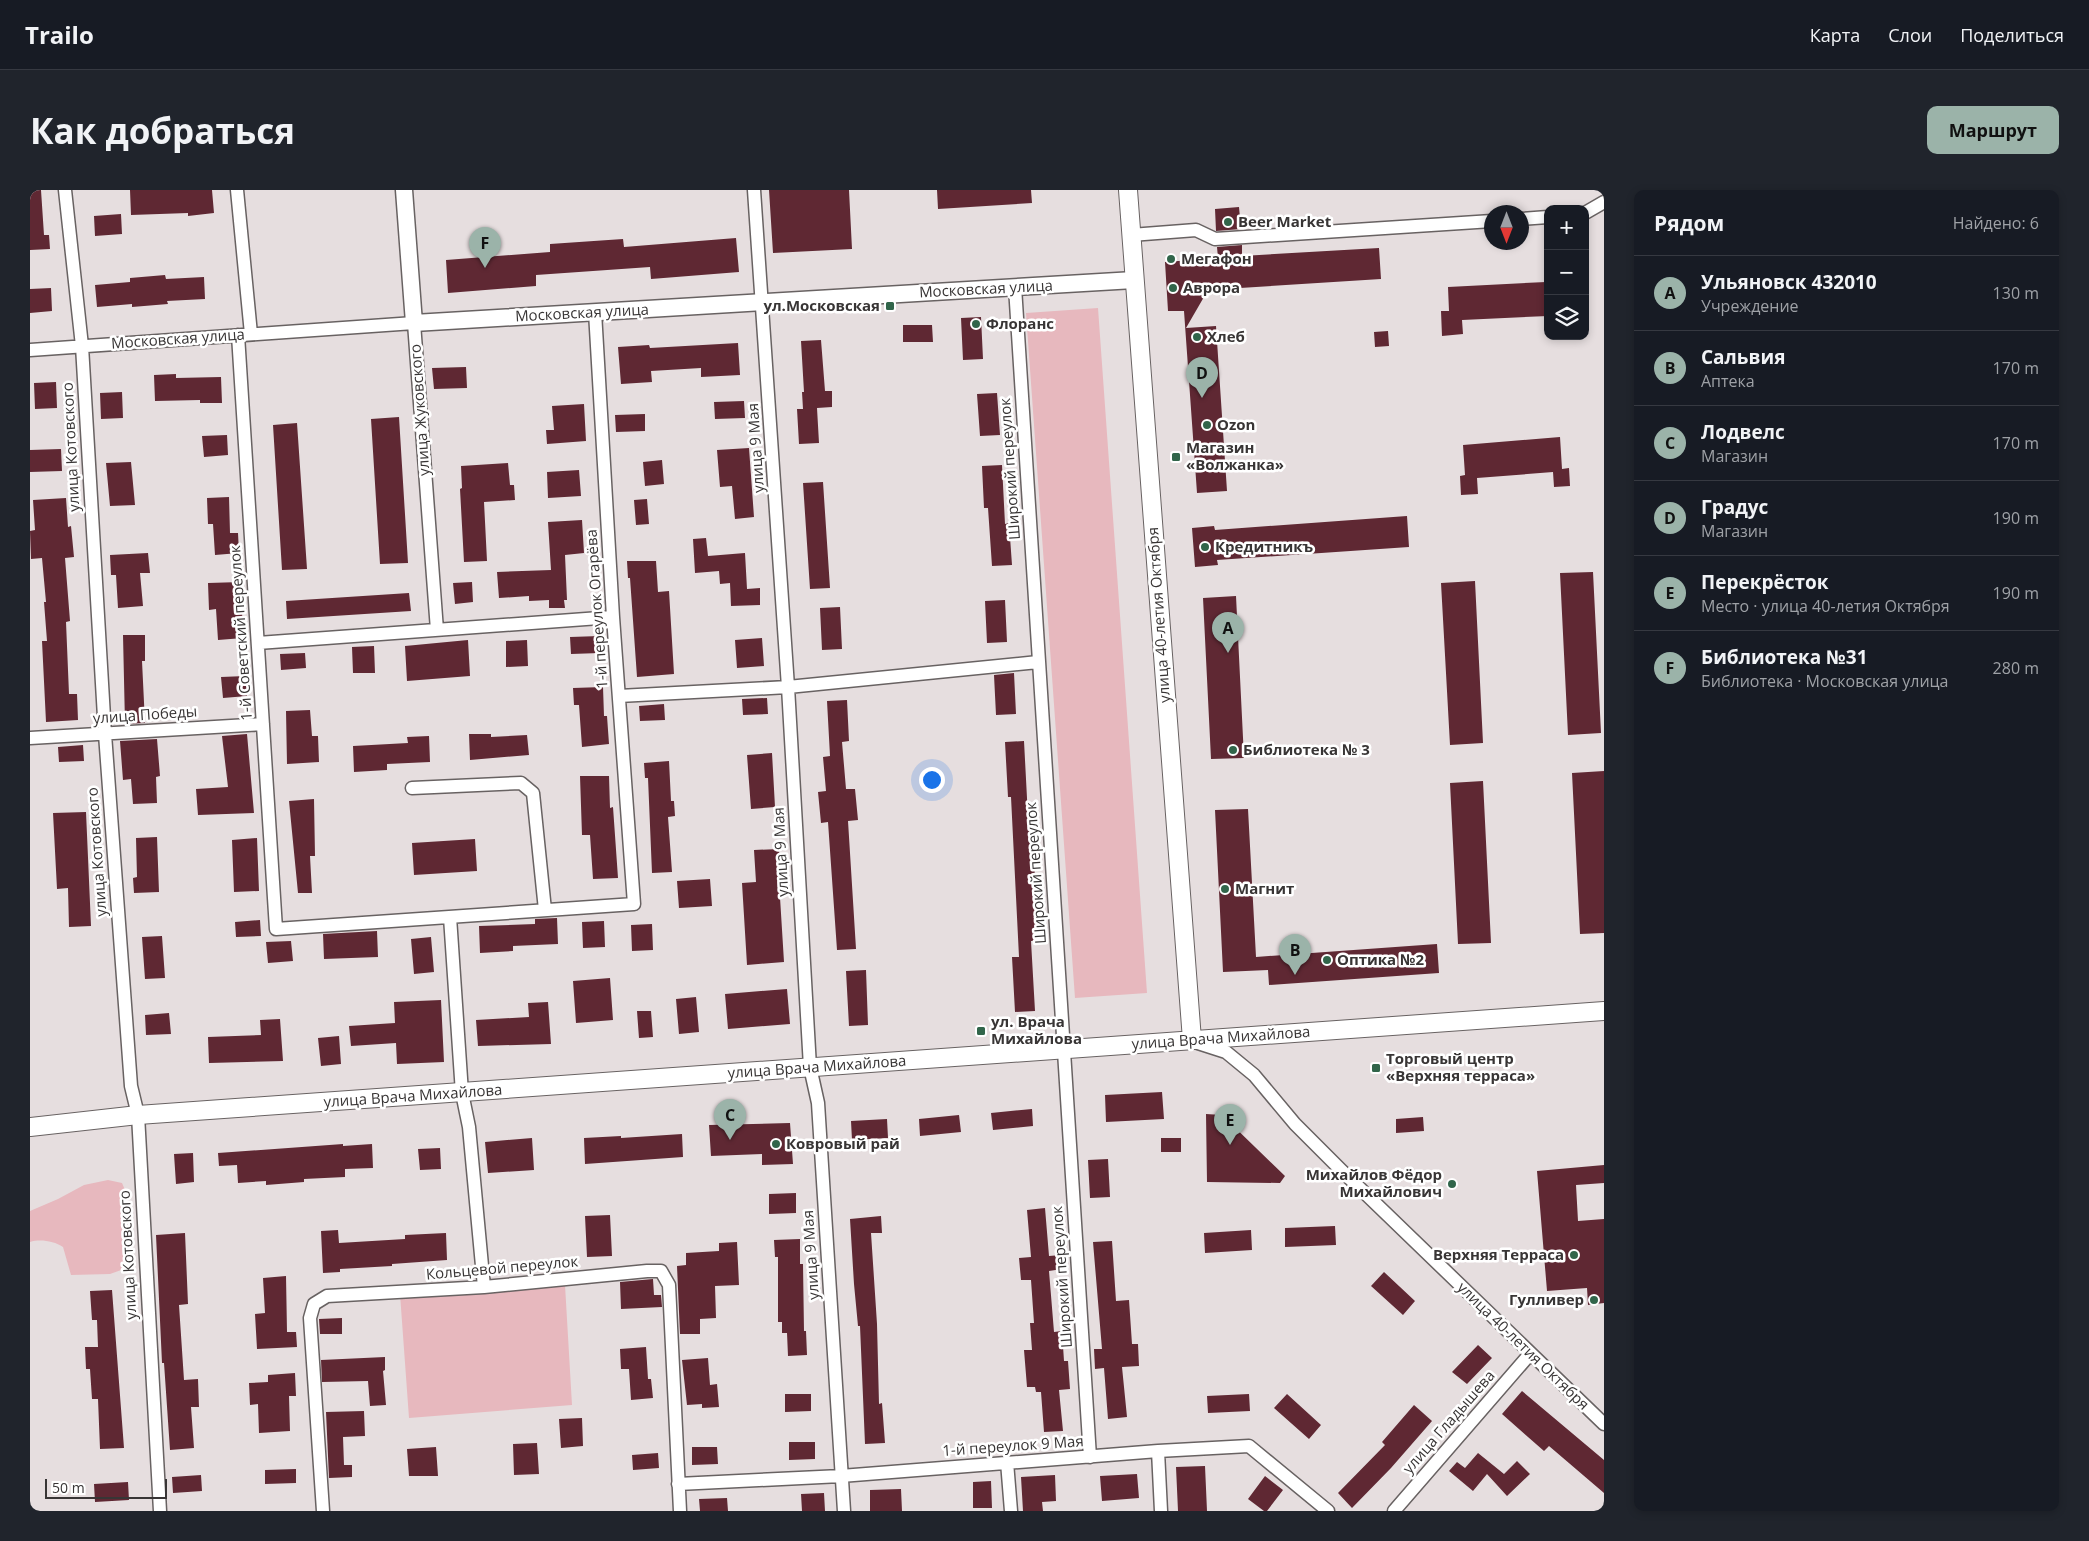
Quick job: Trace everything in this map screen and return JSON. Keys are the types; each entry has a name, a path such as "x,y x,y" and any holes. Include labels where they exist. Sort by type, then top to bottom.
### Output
{"main road":[{"name":"улица 40-летия Октября","path":"1128,190 1192,1040"},
{"name":"улица Врача Михайлова","path":"31,1126 138,1115 1604,1011"}],"street":[{"name":"улица Котовского","path":"65,190 82,346 105,734 131,1086 138,1115 138,1155 160,1511"},
{"path":"237,190 251,334"},
{"name":"улица Жуковского","path":"404,190 437,630"},
{"name":"улица 9 Мая","path":"754,190 788,687 810,1067 818,1103 844,1511"},
{"path":"1589,211 1604,202"},
{"path":"1529,218 1544,217"},
{"path":"1131,235 1196,230 1215,240 1484,222"},
{"name":"Московская улица","path":"30,350 414,323 1134,280"},
{"name":"Широкий переулок","path":"1015,287 1090,1457"},
{"name":"1-й переулок Огарёва","path":"545,910 634,904 613,617 595,312"},
{"name":"1-й Советский переулок","path":"238,335 276,929 450,917"},
{"path":"258,643 613,617"},
{"path":"619,696 788,687 1038,662"},
{"name":"улица Победы","path":"30,738 263,724"},
{"path":"412,788 521,783 533,793 545,910 450,917 462,1093 469,1127 484,1287"},
{"name":"улица 40-летия Октября","path":"1192,1040 1226,1052 1254,1075 1295,1124 1604,1424"},
{"name":"Кольцевой переулок","path":"323,1511 310,1318 314,1304 327,1296 484,1287 646,1270 661,1271 669,1285 680,1511"},
{"name":"улица Гладышева","path":"1394,1511 1530,1354"},
{"name":"1-й переулок 9 Мая","path":"678,1484 841,1476 1007,1462 1249,1446 1328,1511"},
{"path":"1158,1451 1160,1511"},
{"path":"1007,1462 1011,1511"}],"shaded area":[{"path":"1098,308 1147,993 1075,998 1026,313"},
{"path":"108,1180 122,1183 125,1190 124,1269 110,1274 71,1275 63,1247 47,1241 30,1242 30,1211 84,1185"},
{"path":"565,1285 572,1405 409,1418 400,1294"}],"building":[{"path":"30,190 41,190 44,235 49,235 50,249 30,250"},
{"path":"130,190 212,190 214,213 188,216 188,213 131,215"},
{"path":"769,190 849,190 852,249 773,253"},
{"path":"937,190 1031,190 1032,203 938,209"},
{"name":"Beer Market","path":"1239,207 1241,229 1216,231 1215,209"},
{"path":"121,214 122,234 95,236 94,216"},
{"path":"736,238 739,272 651,279 650,267 536,275 536,286 448,293 446,260 550,252 550,244 623,239 624,247"},
{"path":"1242,245 1242,256 1379,248 1381,279 1208,290 1186,328 1216,326 1227,491 1197,493 1184,311 1168,311 1165,262 1218,258 1217,247"},
{"path":"165,275 166,279 204,277 205,299 167,301 168,304 132,307 132,304 97,307 95,285 130,282 130,278"},
{"path":"1544,282 1544,316 1462,320 1463,334 1442,336 1441,311 1449,311 1448,287"},
{"path":"51,288 52,311 30,313 30,289"},
{"path":"981,317 983,359 963,360 961,318"},
{"path":"903,325 932,325 933,342 903,342"},
{"path":"1388,331 1389,346 1375,347 1374,332"},
{"path":"821,340 825,391 832,391 832,407 817,408 819,443 799,444 797,409 803,409 802,392 804,392 801,341"},
{"path":"738,343 740,375 701,377 701,368 651,371 652,382 621,384 618,347 649,345 650,348"},
{"path":"466,367 467,388 434,389 432,368"},
{"path":"176,374 176,378 221,377 222,403 200,403 200,400 155,401 154,375"},
{"path":"56,382 57,408 35,409 34,383"},
{"path":"122,392 123,418 101,419 100,393"},
{"path":"997,393 1000,435 980,436 977,394"},
{"path":"744,401 745,418 715,419 714,402"},
{"path":"584,404 586,441 547,444 546,430 554,430 552,406"},
{"path":"645,414 645,431 616,432 615,415"},
{"path":"399,417 408,563 380,564 371,419"},
{"path":"297,423 307,569 282,570 273,425"},
{"path":"227,435 228,455 204,457 202,436"},
{"path":"1560,437 1562,469 1569,468 1570,486 1554,487 1553,472 1477,478 1478,494 1461,495 1460,476 1465,475 1463,445"},
{"path":"749,448 754,517 735,519 732,486 720,487 717,450"},
{"path":"61,449 62,471 30,472 30,450"},
{"path":"662,460 664,484 645,486 643,462"},
{"path":"131,462 135,505 110,506 106,463"},
{"path":"508,463 510,485 514,485 515,500 484,502 487,561 464,562 460,489 462,488 461,466"},
{"path":"1002,465 1005,524 1009,523 1012,565 992,566 988,508 984,508 982,466"},
{"path":"579,470 581,496 548,498 547,472"},
{"path":"823,482 830,588 810,589 803,483"},
{"path":"229,497 230,533 238,533 239,553 215,555 213,524 208,524 207,498"},
{"path":"66,498 68,527 71,526 74,557 65,558 70,621 66,622 69,694 77,694 78,720 46,722 42,641 47,641 44,602 46,602 42,558 31,559 30,531 35,530 33,500"},
{"path":"647,499 649,524 636,525 634,500"},
{"path":"1407,516 1409,547 1217,560 1218,565 1195,567 1192,528 1214,526 1215,530"},
{"path":"582,520 584,553 565,555 567,600 564,600 565,608 549,608 549,600 529,601 529,596 499,598 497,572 551,570 548,522"},
{"path":"706,538 708,556 745,553 747,589 760,588 760,605 731,606 730,583 720,584 719,571 695,573 693,539"},
{"path":"148,553 150,573 140,573 143,606 118,608 116,575 111,575 110,555"},
{"path":"627,561 656,561 658,592 669,591 674,674 637,677 630,578 628,578"},
{"path":"1593,572 1601,733 1568,735 1560,573"},
{"path":"1475,581 1483,743 1450,745 1441,583"},
{"path":"241,582 243,638 218,640 216,609 209,610 208,583"},
{"path":"472,582 473,602 455,604 453,583"},
{"path":"409,593 411,611 287,619 286,601"},
{"path":"1236,596 1244,758 1211,759 1203,598"},
{"path":"1005,600 1007,642 987,643 985,601"},
{"path":"840,607 842,649 822,650 820,608"},
{"path":"123,635 145,635 145,661 142,661 145,723 125,724"},
{"path":"600,636 600,653 571,654 570,637"},
{"path":"762,638 764,666 737,668 735,640"},
{"path":"468,640 470,676 407,681 405,646"},
{"path":"527,640 528,666 506,667 506,641"},
{"path":"374,646 375,673 353,673 352,647"},
{"path":"305,653 306,668 281,670 280,654"},
{"path":"1014,673 1016,714 996,715 994,675"},
{"path":"246,676 247,696 223,698 221,677"},
{"path":"603,687 604,716 607,716 609,744 582,747 579,705 574,705 573,688"},
{"path":"767,698 768,714 743,715 742,699"},
{"path":"847,700 849,741 842,742 846,789 855,789 858,820 848,821 856,949 837,950 828,822 821,823 818,792 826,791 823,757 830,756 827,701"},
{"path":"664,704 665,720 640,721 639,706"},
{"path":"310,710 312,736 318,736 319,762 287,764 286,711"},
{"path":"247,734 254,813 198,815 196,789 228,787 222,736"},
{"path":"469,734 491,734 491,737 527,735 529,755 470,760"},
{"path":"429,736 430,762 387,764 387,770 354,772 353,746 408,743 407,737"},
{"path":"157,739 160,776 156,777 157,803 133,804 131,779 123,780 120,741"},
{"path":"1024,741 1028,817 1032,817 1038,941 1031,941 1035,1011 1015,1012 1012,957 1019,957 1011,797 1008,797 1005,742"},
{"path":"83,745 84,761 59,762 58,747"},
{"path":"772,753 775,807 751,809 747,755"},
{"path":"669,761 671,801 674,801 675,816 668,817 672,872 652,873 648,778 645,778 644,763"},
{"path":"1604,771 1604,933 1580,934 1572,773"},
{"path":"580,776 609,776 610,808 613,807 618,878 593,879 590,835 582,835"},
{"path":"1483,781 1491,943 1458,944 1450,783"},
{"path":"314,799 315,856 310,856 312,893 298,893 289,801"},
{"path":"1248,809 1256,957 1437,944 1439,973 1269,985 1268,970 1223,972 1215,810"},
{"path":"86,812 91,926 69,927 68,888 57,889 53,813"},
{"path":"157,837 159,892 134,893 133,878 137,877 136,838"},
{"path":"257,838 259,891 234,892 232,840"},
{"path":"475,839 477,871 414,875 412,843"},
{"path":"779,849 780,865 778,865 784,962 747,965 742,883 756,882 754,850"},
{"path":"710,879 712,906 679,908 677,881"},
{"path":"557,918 558,944 513,946 513,951 480,953 479,926 535,924 535,919"},
{"path":"260,920 261,936 236,937 235,922"},
{"path":"604,921 605,947 583,948 582,922"},
{"path":"652,924 653,950 632,951 631,925"},
{"path":"377,931 378,957 324,959 323,934"},
{"path":"162,936 165,978 145,979 142,937"},
{"path":"431,937 434,972 414,974 411,939"},
{"path":"291,941 293,961 268,963 266,942"},
{"path":"866,970 868,1025 849,1026 846,971"},
{"path":"610,978 613,1020 576,1023 573,981"},
{"path":"787,989 790,1024 728,1029 725,994"},
{"path":"696,997 699,1032 679,1034 676,999"},
{"path":"441,1000 444,1062 397,1064 396,1043 351,1046 349,1026 395,1023 394,1002"},
{"path":"548,1002 551,1044 478,1046 476,1020 529,1017 528,1003"},
{"path":"637,1011 651,1011 653,1037 639,1038"},
{"path":"169,1013 171,1034 146,1035 145,1015"},
{"path":"280,1019 283,1061 209,1063 208,1037 261,1035 260,1020"},
{"path":"339,1036 341,1064 321,1066 318,1038"},
{"path":"1162,1092 1164,1119 1106,1122 1105,1095"},
{"path":"1032,1109 1033,1126 993,1130 991,1113"},
{"path":"1206,1114 1222,1115 1285,1176 1280,1183 1207,1182"},
{"path":"959,1115 961,1132 920,1136 919,1119"},
{"path":"1423,1117 1424,1131 1396,1133 1396,1119"},
{"path":"887,1119 888,1138 852,1140 851,1121"},
{"path":"790,1123 793,1164 762,1165 762,1154 711,1156 709,1125"},
{"path":"682,1134 683,1157 585,1164 584,1138 621,1136 621,1138"},
{"path":"532,1138 534,1170 488,1173 485,1142"},
{"path":"1161,1138 1181,1138 1181,1152 1161,1152"},
{"path":"343,1144 343,1146 372,1144 373,1168 345,1169 345,1177 304,1179 304,1182 266,1185 266,1181 238,1183 237,1165 219,1166 218,1153"},
{"path":"440,1148 441,1169 420,1170 418,1149"},
{"path":"193,1153 194,1182 176,1184 174,1154"},
{"path":"1108,1159 1110,1197 1090,1198 1088,1160"},
{"name":"Верхняя Терраса","path":"1604,1165 1604,1183 1576,1185 1578,1221 1604,1219 1604,1303 1588,1305 1587,1288 1547,1291 1537,1171"},
{"path":"796,1193 796,1213 769,1214 769,1194"},
{"path":"1045,1208 1049,1256 1061,1255 1062,1269 1049,1271 1054,1332 1062,1331 1064,1361 1068,1361 1070,1389 1059,1390 1063,1431 1044,1432 1041,1392 1036,1392 1035,1387 1027,1387 1024,1350 1032,1350 1030,1323 1034,1323 1031,1280 1021,1280 1019,1258 1031,1257 1027,1210"},
{"path":"610,1215 612,1256 587,1257 585,1216"},
{"path":"881,1216 882,1233 871,1233 877,1324 879,1404 882,1403 885,1443 865,1444 860,1326 858,1326 854,1284 850,1219"},
{"path":"1335,1226 1336,1245 1285,1247 1285,1228"},
{"path":"338,1230 339,1243 405,1239 405,1235 446,1233 447,1260 340,1269 340,1272 323,1273 321,1231"},
{"path":"1251,1230 1252,1250 1205,1253 1204,1233"},
{"path":"185,1233 188,1304 179,1305 184,1380 198,1379 199,1407 191,1407 194,1448 170,1450 164,1363 162,1363 156,1235"},
{"path":"800,1239 800,1264 803,1264 804,1331 806,1331 807,1355 788,1356 787,1333 782,1333 782,1322 778,1322 778,1257 775,1257 774,1240"},
{"path":"1112,1241 1116,1301 1129,1300 1132,1344 1138,1344 1139,1366 1122,1367 1127,1417 1108,1419 1104,1368 1095,1369 1094,1349 1102,1349 1093,1242"},
{"path":"737,1242 739,1285 715,1286 716,1318 700,1319 700,1334 680,1334 677,1266 686,1265 686,1253 719,1251 719,1243"},
{"path":"1384,1272 1415,1301 1403,1315 1371,1286"},
{"path":"286,1276 287,1332 296,1332 297,1347 257,1349 255,1314 265,1313 263,1278"},
{"path":"653,1279 654,1295 661,1295 662,1307 621,1309 620,1282"},
{"path":"112,1290 124,1448 100,1449 98,1399 92,1399 90,1369 86,1369 85,1347 98,1347 97,1320 92,1320 90,1291"},
{"path":"342,1318 342,1334 320,1334 319,1319"},
{"path":"1478,1345 1492,1358 1467,1384 1452,1372"},
{"path":"646,1347 648,1379 651,1379 653,1398 631,1400 629,1369 621,1369 620,1349"},
{"path":"385,1357 385,1370 383,1371 386,1405 370,1406 368,1381 322,1382 321,1360"},
{"path":"708,1358 710,1385 717,1384 719,1407 702,1408 702,1404 687,1405 682,1360"},
{"path":"295,1373 296,1396 289,1396 290,1431 259,1433 258,1404 250,1405 249,1383 268,1382 268,1375"},
{"path":"1522,1391 1604,1460 1604,1493 1549,1446 1544,1451 1502,1414"},
{"path":"785,1394 811,1394 811,1411 785,1412"},
{"path":"1249,1394 1250,1411 1208,1413 1207,1396"},
{"path":"1287,1394 1321,1425 1309,1439 1274,1408"},
{"path":"1414,1405 1432,1421 1391,1468 1352,1508 1338,1493 1385,1445 1382,1442"},
{"path":"364,1411 365,1436 343,1437 344,1465 352,1465 352,1477 329,1478 326,1412"},
{"path":"582,1418 583,1446 561,1448 559,1419"},
{"path":"789,1442 815,1442 815,1459 789,1460"},
{"path":"537,1443 539,1474 514,1475 513,1444"},
{"path":"436,1447 438,1476 409,1476 407,1449"},
{"path":"692,1447 717,1447 718,1464 692,1465"},
{"path":"658,1453 659,1468 633,1470 632,1455"},
{"path":"1478,1453 1504,1474 1517,1461 1530,1474 1507,1496 1487,1474 1473,1491 1449,1471 1457,1462 1465,1468"},
{"path":"1205,1466 1207,1511 1178,1511 1176,1467"},
{"path":"296,1469 296,1483 265,1484 265,1470"},
{"path":"1137,1474 1139,1498 1102,1501 1100,1476"},
{"path":"201,1475 202,1491 173,1493 172,1477"},
{"path":"1055,1475 1056,1501 1042,1502 1043,1511 1023,1511 1021,1477"},
{"path":"1265,1476 1283,1490 1267,1511 1264,1511 1248,1499"},
{"path":"991,1481 992,1508 973,1508 973,1482"},
{"path":"128,1482 129,1500 95,1502 94,1484"},
{"path":"901,1489 902,1511 870,1511 870,1490"},
{"path":"824,1493 825,1511 802,1511 801,1494"},
{"path":"727,1498 728,1511 700,1511 699,1499"}],"place":[{"name":"Beer Market","path":"1228,222"},
{"name":"Мегафон","path":"1171,259"},
{"name":"Библиотека №31","path":"485,268"},
{"name":"Аврора","path":"1173,288"},
{"name":"ул.Московская","path":"890,306"},
{"name":"Флоранс","path":"976,324"},
{"name":"Хлеб","path":"1197,337"},
{"name":"Градус","path":"1202,398"},
{"name":"Ozon","path":"1207,425"},
{"name":"Магазин «Волжанка»","path":"1176,457"},
{"name":"Кредитникъ","path":"1205,547"},
{"name":"Ульяновск 432010","path":"1228,653"},
{"name":"Библиотека № 3","path":"1233,750"},
{"name":"Магнит","path":"1225,889"},
{"name":"Оптика №2","path":"1327,960"},
{"name":"Сальвия","path":"1295,975"},
{"name":"ул. Врача Михайлова","path":"981,1031"},
{"name":"Торговый центр «Верхняя терраса»","path":"1376,1068"},
{"name":"Лодвелс","path":"730,1140"},
{"name":"Ковровый рай","path":"776,1144"},
{"name":"Перекрёсток","path":"1230,1145"},
{"name":"Михайлов Фёдор Михайлович","path":"1452,1184"},
{"name":"Верхняя Терраса","path":"1574,1255"},
{"name":"Гулливер","path":"1594,1300"}]}
